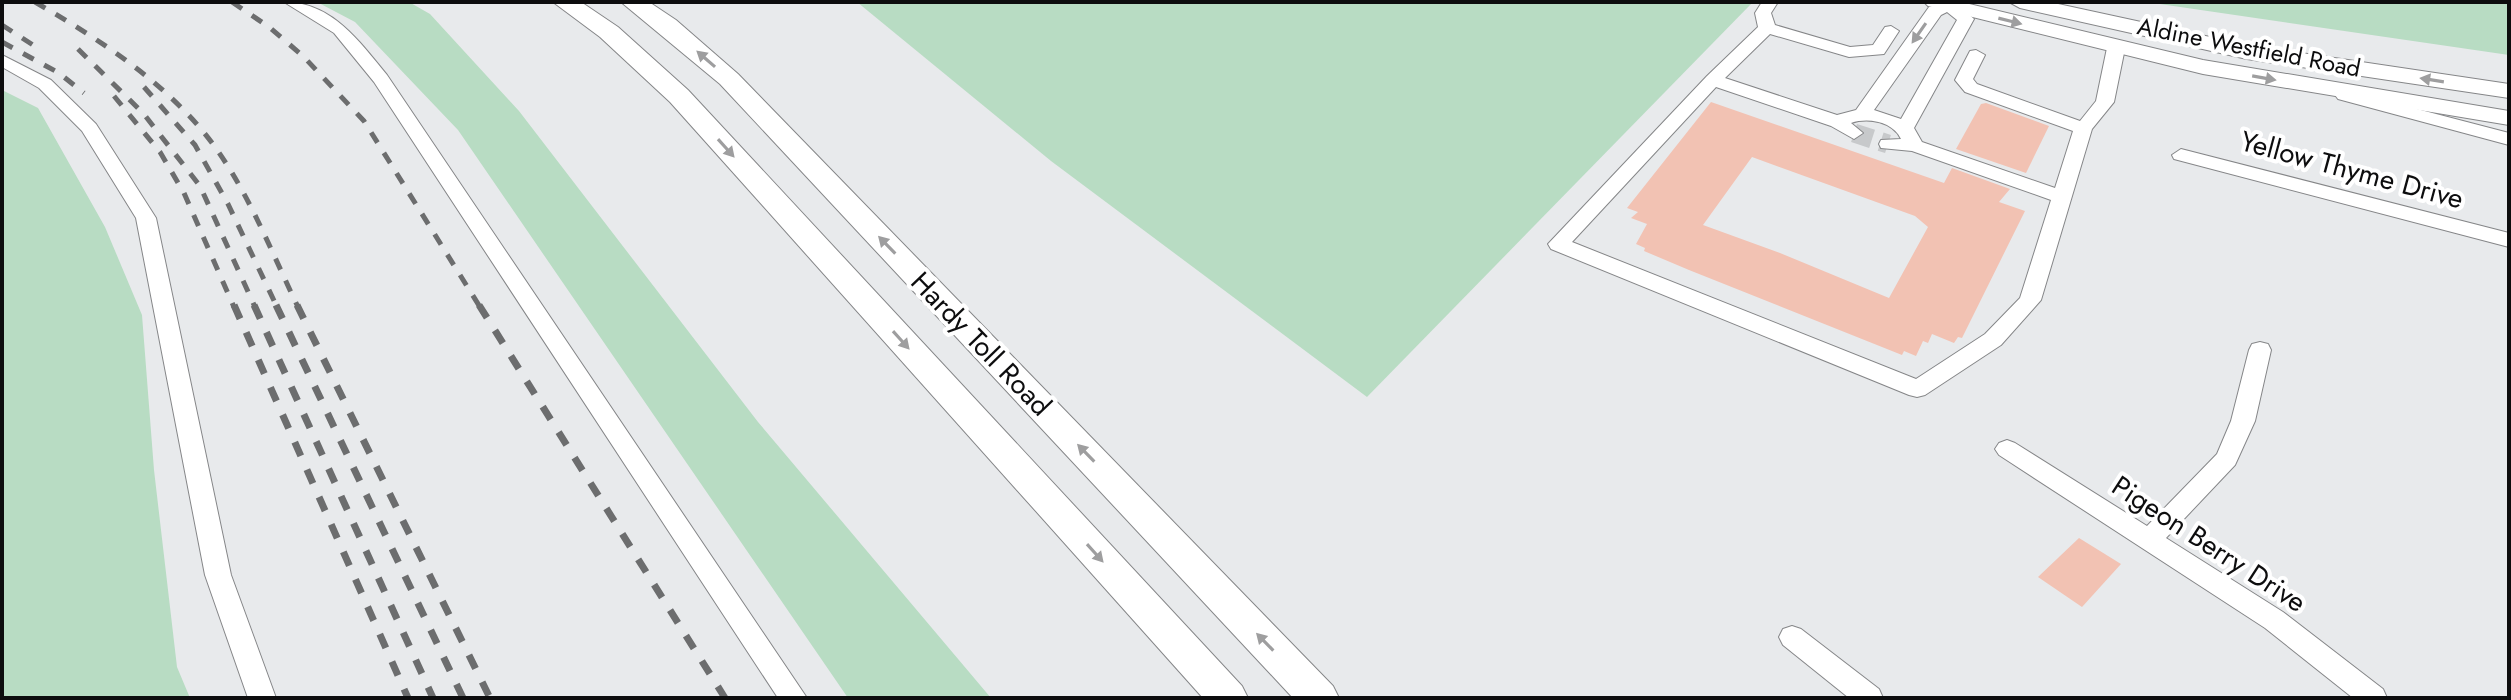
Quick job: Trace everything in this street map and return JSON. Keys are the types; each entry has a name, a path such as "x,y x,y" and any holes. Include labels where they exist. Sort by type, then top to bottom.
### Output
{"highway":[{"name":"Hardy Toll Road","path":"565,2 609,32 679,96 1228,698"},
{"name":"Hardy Toll Road","path":"633,2 667,25 729,79 1319,698"}],"main road":[{"name":"Aldine Westfield Road","path":"2020,2 2247,52 2509,91"},
{"name":"Aldine Westfield Road","path":"1945,3 2116,48 2323,89 2509,118"}],"street":[{"path":"292,2 340,29 381,79 793,698"},
{"path":"1767,28 1763,13 1770,2"},
{"path":"1863,112 1935,11 1945,3 1966,19 1905,128"},
{"path":"1767,28 1858,54 1878,50 1891,31"},
{"path":"1767,28 1713,80 1558,244 1917,389 1954,369 2017,318 2030,300 2083,128 2105,102 2116,48"},
{"path":"1976,55 1964,80 1971,88 2083,128"},
{"path":"2,60 45,84 89,128 146,218 218,575 262,698"},
{"path":"1713,80 1846,128 1850,114 1863,112 1905,128 1912,136 1914,146"},
{"path":"2323,89 2509,139"},
{"path":"1888,144 1914,146 2061,197"},
{"name":"Yellow Thyme Drive","path":"2181,155 2509,240"},
{"path":"2150,539 2227,459 2243,421 2260,350"},
{"name":"Pigeon Berry Drive","path":"2007,449 2274,620 2373,698"},
{"path":"1792,637 1869,698"}],"green space":[{"path":"317,2 409,2 430,14 519,111 758,422 991,698 848,698 458,130 355,22"},
{"path":"857,2 1753,2 1367,397 1051,161"},
{"path":"2146,2 2509,2 2509,55"},
{"path":"2,90 38,108 105,227 142,315 154,470 177,667 190,698 2,698"}],"building":[{"path":"1711,102 1944,183 1952,168 2010,189 1999,202 2025,211 1962,338 1958,337 1954,343 1932,334 1928,343 1923,341 1916,356 1904,351 1902,355 1644,251 1645,248 1636,244 1647,224 1631,218 1638,212 1627,208","holes":["1752,157 1915,216 1928,227 1889,298 1703,225"]},
{"path":"1986,103 2049,126 2026,173 1956,149 1981,104"},
{"path":"2079,538 2121,564 2082,607 2038,577"}],"tunnel":[{"path":"1854,133 1888,144"}],"railway":[{"path":"35,2 144,74 201,129 243,192 298,307"},
{"path":"232,2 269,27 303,56 364,121 480,307"},
{"path":"2,25 33,45"},
{"path":"2,42 59,73 84,93"},
{"path":"78,49 143,113 200,186 255,307"},
{"path":"144,87 195,145 228,204 277,307"},
{"path":"114,96 160,152 184,193 234,307"},
{"path":"234,305 408,698"},
{"path":"254,305 433,698"},
{"path":"276,305 463,698"},
{"path":"297,305 490,698"},
{"path":"479,305 725,698"}]}
